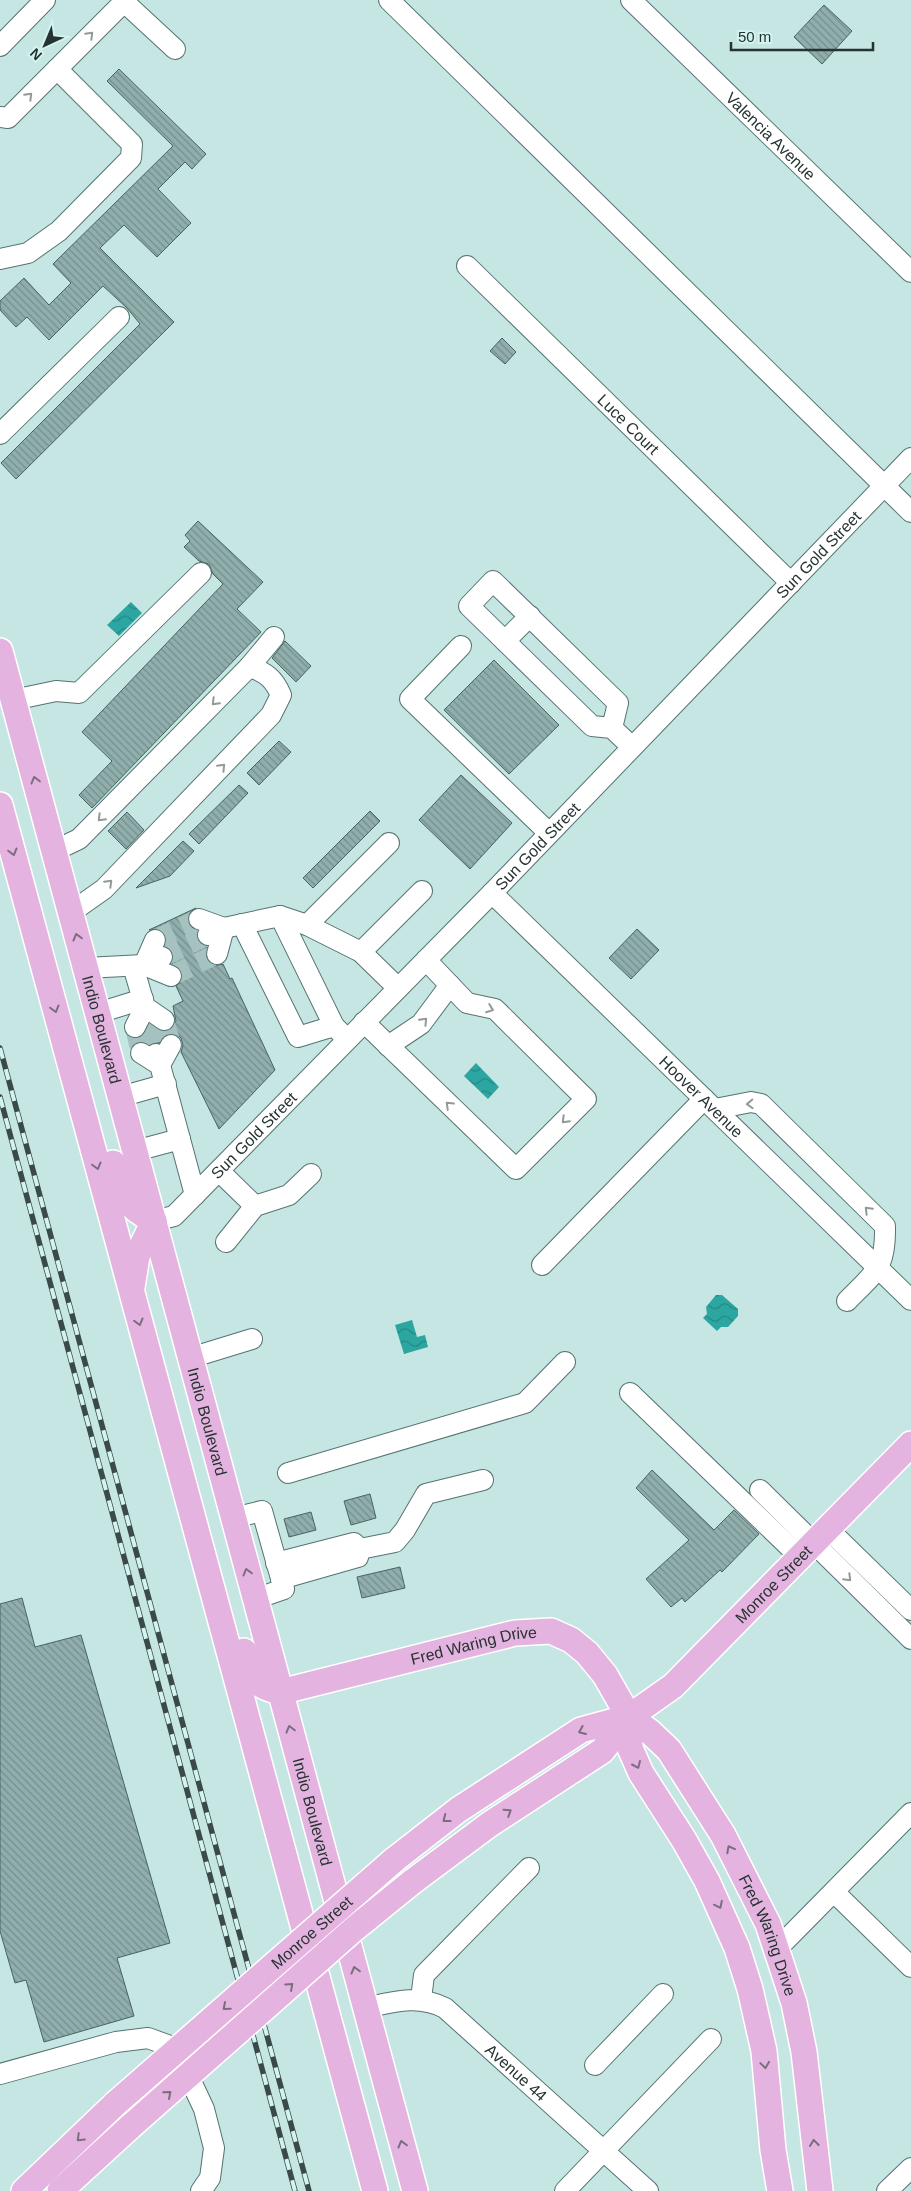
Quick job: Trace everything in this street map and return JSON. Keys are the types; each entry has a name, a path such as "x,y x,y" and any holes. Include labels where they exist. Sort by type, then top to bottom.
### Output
{"main road":[{"name":"Indio Boulevard","path":"0,652 415,2191"},
{"path":"0,805 375,2191"},
{"path":"65,1048 96,1097 121,1193 135,1211 154,1221 137,1256 132,1293"},
{"name":"Monroe Street","path":"60,2191 354,1929 412,1882 490,1824 602,1751 629,1717 672,1686 911,1444"},
{"path":"190,1510 218,1554 251,1676 263,1688 280,1692 263,1723 257,1756"},
{"name":"Fred Waring Drive","path":"280,1692 515,1633 551,1631 571,1640 587,1653 605,1675 629,1717 650,1732 669,1750 696,1792 723,1835 746,1880 777,1949 794,2002 804,2052 820,2191"},
{"name":"Monroe Street","path":"24,2191 115,2104 394,1860 458,1810 581,1730 629,1717"},
{"name":"Fred Waring Drive","path":"629,1717 630,1748 641,1773 684,1840 707,1881 737,1948 750,1989 764,2051 773,2150 780,2191"},
{"path":"257,1756 268,1744 277,1747 302,1834 331,1882"}],"street":[{"path":"0,46 45,0"},
{"path":"389,0 911,512"},
{"name":"Valencia Avenue","path":"631,0 911,272"},
{"path":"0,117 8,118 123,1 175,50"},
{"path":"0,259 28,253 59,231 131,158 132,144 57,69"},
{"name":"Luce Court","path":"467,266 791,583"},
{"path":"0,434 119,316"},
{"name":"Sun Gold Street","path":"154,1221 174,1216 219,1171 341,1032 364,1022 426,960 911,458"},
{"path":"13,700 56,691 79,693 201,573"},
{"path":"612,728 618,703 493,581 469,606 592,726 612,728 632,747"},
{"path":"505,641 530,616"},
{"path":"54,851 79,839 249,667 274,637"},
{"path":"461,646 410,699 549,834"},
{"path":"70,913 104,889 271,715 281,695 276,682 263,672 249,667"},
{"path":"307,925 390,843"},
{"path":"361,952 422,891"},
{"name":"Hoover Avenue","path":"492,893 911,1300"},
{"path":"218,926 298,1037 341,1032 280,916"},
{"path":"218,926 280,916 307,925 361,952 398,988"},
{"path":"217,954 218,926"},
{"path":"98,1013 147,1016 148,957"},
{"path":"85,968 148,957 171,976"},
{"path":"364,1022 516,1170 586,1099 495,1009 467,1003 426,960"},
{"path":"388,1046 421,1024 450,985"},
{"path":"120,1097 159,1059 195,1195"},
{"path":"542,1265 709,1104 751,1102 761,1104 884,1226 885,1249 878,1268 847,1301"},
{"path":"135,1151 180,1139"},
{"path":"219,1171 255,1206"},
{"path":"226,1242 255,1206 290,1195 311,1174"},
{"path":"190,1358 252,1339"},
{"path":"288,1473 525,1403 565,1362"},
{"path":"630,1392 814,1543 911,1610"},
{"path":"278,1571 358,1558 360,1549 394,1542 405,1530 426,1494 483,1480"},
{"path":"760,1490 911,1639"},
{"path":"233,1518 262,1511 284,1589 255,1599"},
{"path":"777,1949 911,1812"},
{"path":"421,1999 424,1975 529,1868"},
{"path":"834,1892 911,1967"},
{"path":"595,2065 663,1994"},
{"name":"Avenue 44","path":"365,2008 421,1999 445,2008 648,2191"},
{"path":"0,2074 116,2042 148,2038 170,2046 182,2062 204,2109 214,2148 210,2178 201,2191"},
{"path":"564,2191 711,2039"},
{"path":"887,2191 911,2168"}],"water":[{"path":"131,602 142,613 119,636 107,625"},
{"path":"476,1063 499,1087 488,1099 464,1076"},
{"path":"716,1295 722,1295 738,1309 738,1316 728,1327 721,1327 717,1331 703,1318 707,1314 706,1307"},
{"path":"412,1320 417,1337 425,1335 428,1347 404,1354 395,1325"}],"building":[{"path":"824,5 852,31 822,64 794,37"},
{"path":"119,69 206,154 192,169 185,162 158,189 191,223 157,257 124,225 100,248 174,322 16,479 1,463 140,324 127,308 103,286 49,340 27,317 16,327 0,310 0,301 24,278 49,305 71,283 53,264 173,146 107,81"},
{"path":"502,338 516,352 505,364 490,351"},
{"path":"198,521 263,582 237,609 261,632 92,808 79,795 112,761 82,732 223,584 213,574 209,564 199,561 184,547 190,541 185,535"},
{"path":"285,641 311,666 296,682 272,658"},
{"path":"494,660 559,725 509,774 444,710"},
{"path":"279,741 291,752 259,785 247,773"},
{"path":"461,775 512,823 470,869 419,820"},
{"path":"239,785 248,793 199,844 189,834"},
{"path":"370,811 380,821 313,888 303,878"},
{"path":"127,812 144,830 126,849 108,831"},
{"path":"183,841 194,851 170,876 136,888"},
{"path":"196,908 188,915 190,926 197,931 197,939 201,944 207,947 205,957 214,966 223,964 230,979 232,978 275,1070 219,1129 181,1052 183,1045 181,1038 176,1034 170,1033 164,1035 159,1043 150,1044 142,1041 134,1043 133,1038 142,1037 150,1024 163,1032 170,1030 176,1021 173,1006 183,1001 176,986 182,981 183,974 180,968 172,964 173,953 165,946 167,939 165,933 159,929 149,930"},
{"path":"637,929 659,950 631,979 609,958"},
{"path":"652,1470 714,1530 734,1510 759,1534 722,1572 720,1570 685,1602 682,1598 671,1607 646,1579 689,1540 636,1488"},
{"path":"370,1494 376,1518 351,1525 344,1501"},
{"path":"311,1512 316,1530 289,1537 284,1519"},
{"path":"400,1567 405,1588 362,1598 357,1577"},
{"path":"22,1598 35,1647 81,1635 170,1943 117,1958 134,2016 44,2042 26,1980 15,1983 0,1931 0,1604"}],"tunnel":[{"path":"155,940 199,919"},
{"path":"162,957 208,935"},
{"path":"171,976 217,954"},
{"path":"164,1020 171,1045"},
{"path":"149,1024 156,1051"},
{"path":"135,1027 141,1053"}],"railway":[{"path":"0,1048 309,2191"},
{"path":"0,1097 295,2191"}]}
